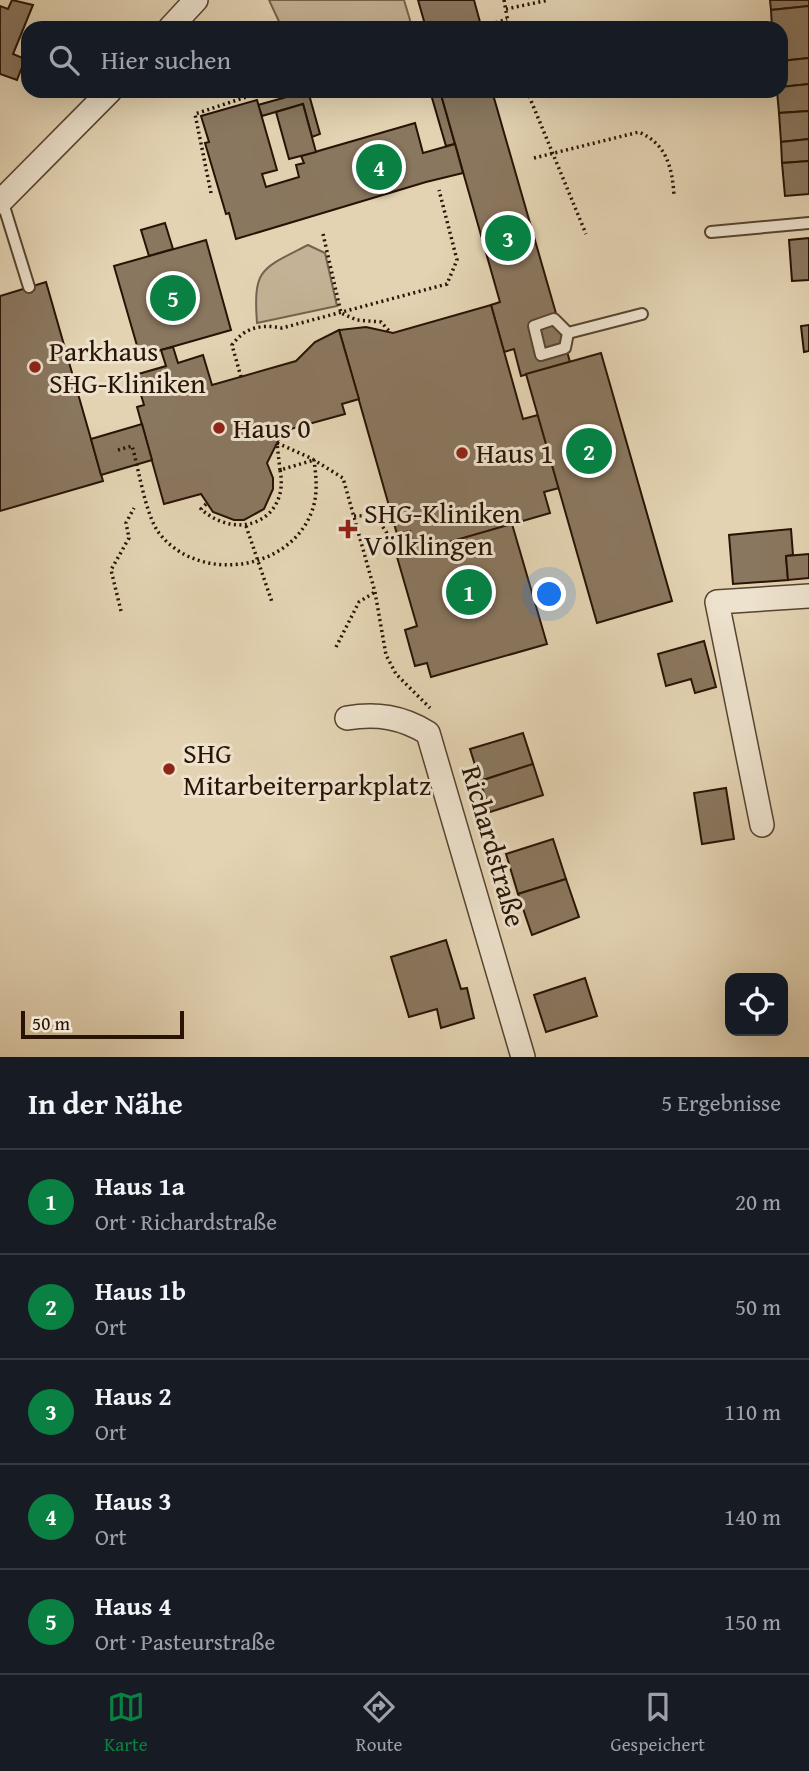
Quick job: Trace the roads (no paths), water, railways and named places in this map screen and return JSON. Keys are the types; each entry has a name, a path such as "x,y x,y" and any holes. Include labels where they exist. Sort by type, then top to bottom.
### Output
{"street":[{"path":"177,21 197,0"},
{"path":"1,200 103,98"},
{"path":"762,825 717,602 809,596"},
{"name":"Richardstraße","path":"347,718 370,714 390,717 428,733 523,1057"}],"lane":[{"path":"1,200 29,287"},
{"path":"711,232 809,223"},
{"path":"568,333 642,314"}],"place":[{"name":"Haus 3","path":"379,167"},
{"name":"Haus 2","path":"508,238"},
{"name":"Haus 4","path":"173,298"},
{"name":"Parkhaus SHG-Kliniken","path":"35,367"},
{"name":"Haus 0","path":"219,428"},
{"name":"Haus 1b","path":"589,451"},
{"name":"Haus 1","path":"462,453"},
{"name":"SHG-Kliniken Völklingen","path":"348,529"},
{"name":"Haus 1a","path":"469,592"},
{"name":"SHG Mitarbeiterparkplatz","path":"169,769"}]}
